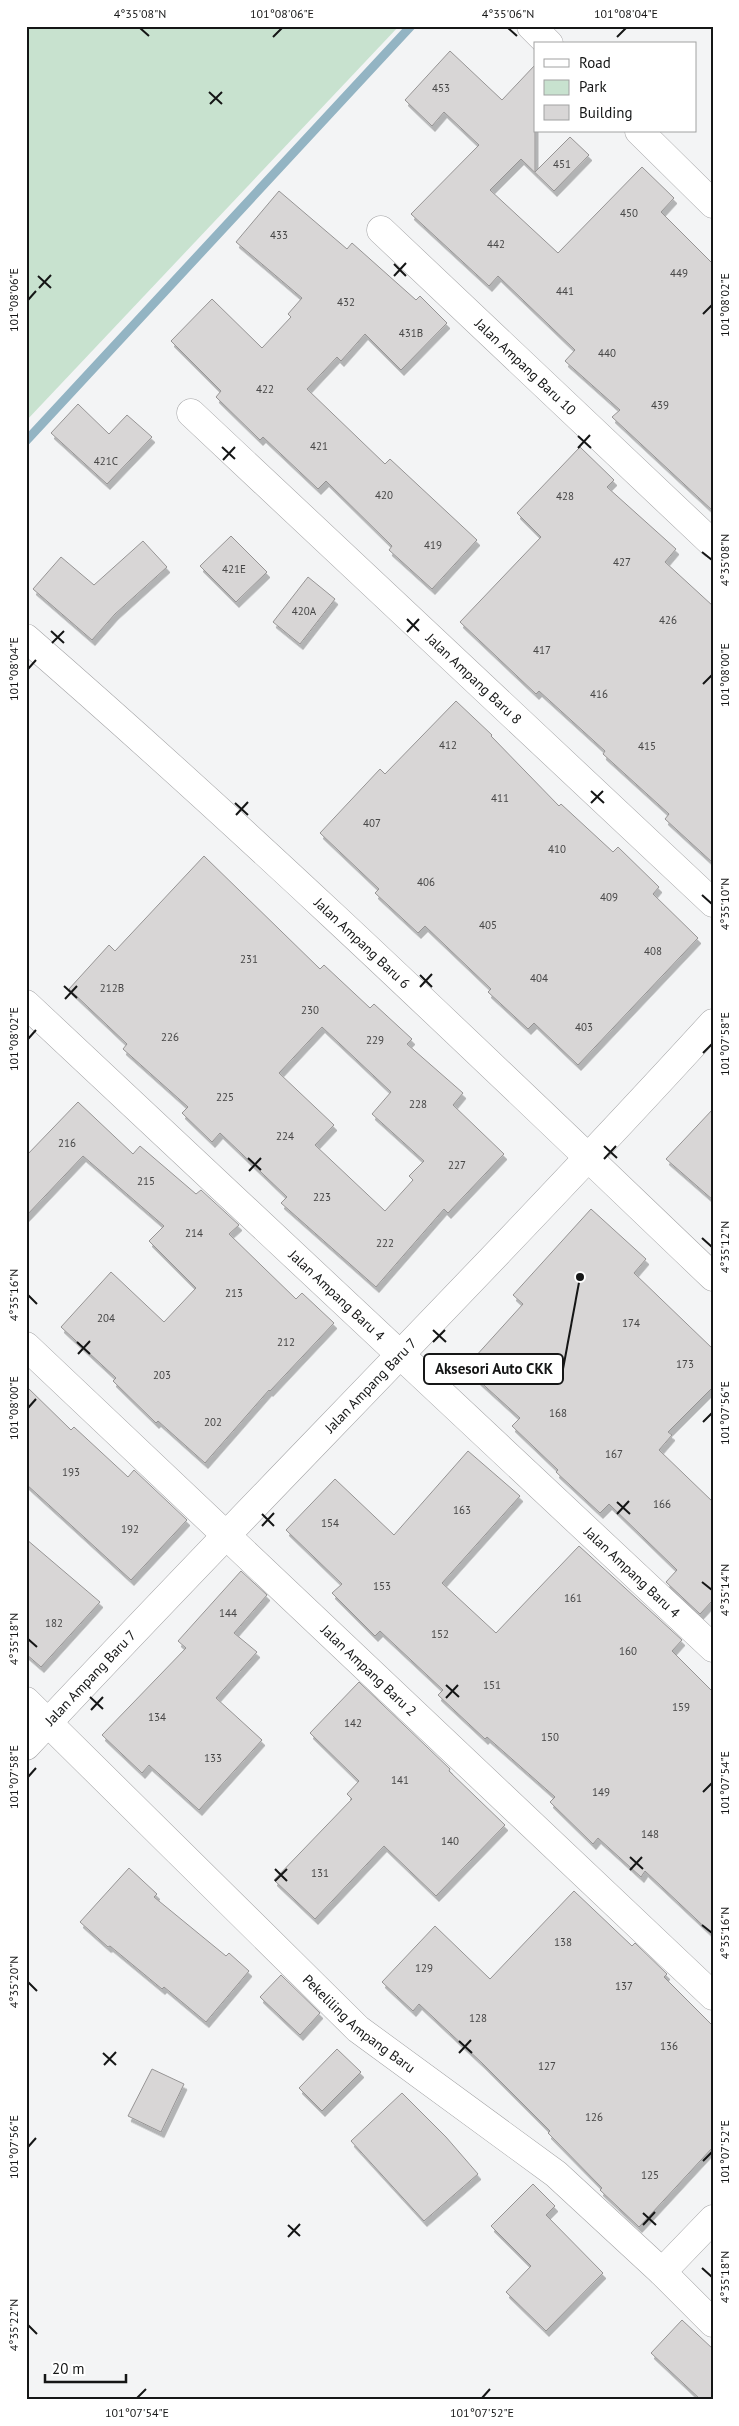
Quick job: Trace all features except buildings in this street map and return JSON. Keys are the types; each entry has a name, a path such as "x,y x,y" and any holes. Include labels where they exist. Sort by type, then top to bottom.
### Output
{"street":[{"path":"531,26 547,42"},
{"path":"640,132 713,204"},
{"name":"Jalan Ampang Baru 10","path":"381,230 713,544"},
{"name":"Jalan Ampang Baru 8","path":"191,412 713,903"},
{"name":"Jalan Ampang Baru 6","path":"26,638 128,726 340,922 713,1277"},
{"name":"Jalan Ampang Baru 4","path":"26,1004 713,1648"},
{"name":"Jalan Ampang Baru 7","path":"26,1746 399,1353 588,1159 713,1023"},
{"name":"Jalan Ampang Baru 2","path":"26,1346 713,1996"},
{"name":"Pekeliling Ampang Baru","path":"26,1701 358,2029 556,2174 662,2272 713,2323"},
{"path":"662,2272 713,2219"}],"green space":[{"path":"26,26 399,26 26,421"}],"waterway":[{"path":"26,441 411,26"}],"place":[{"name":"Aksesori Auto CKK","path":"580,1277"}]}
